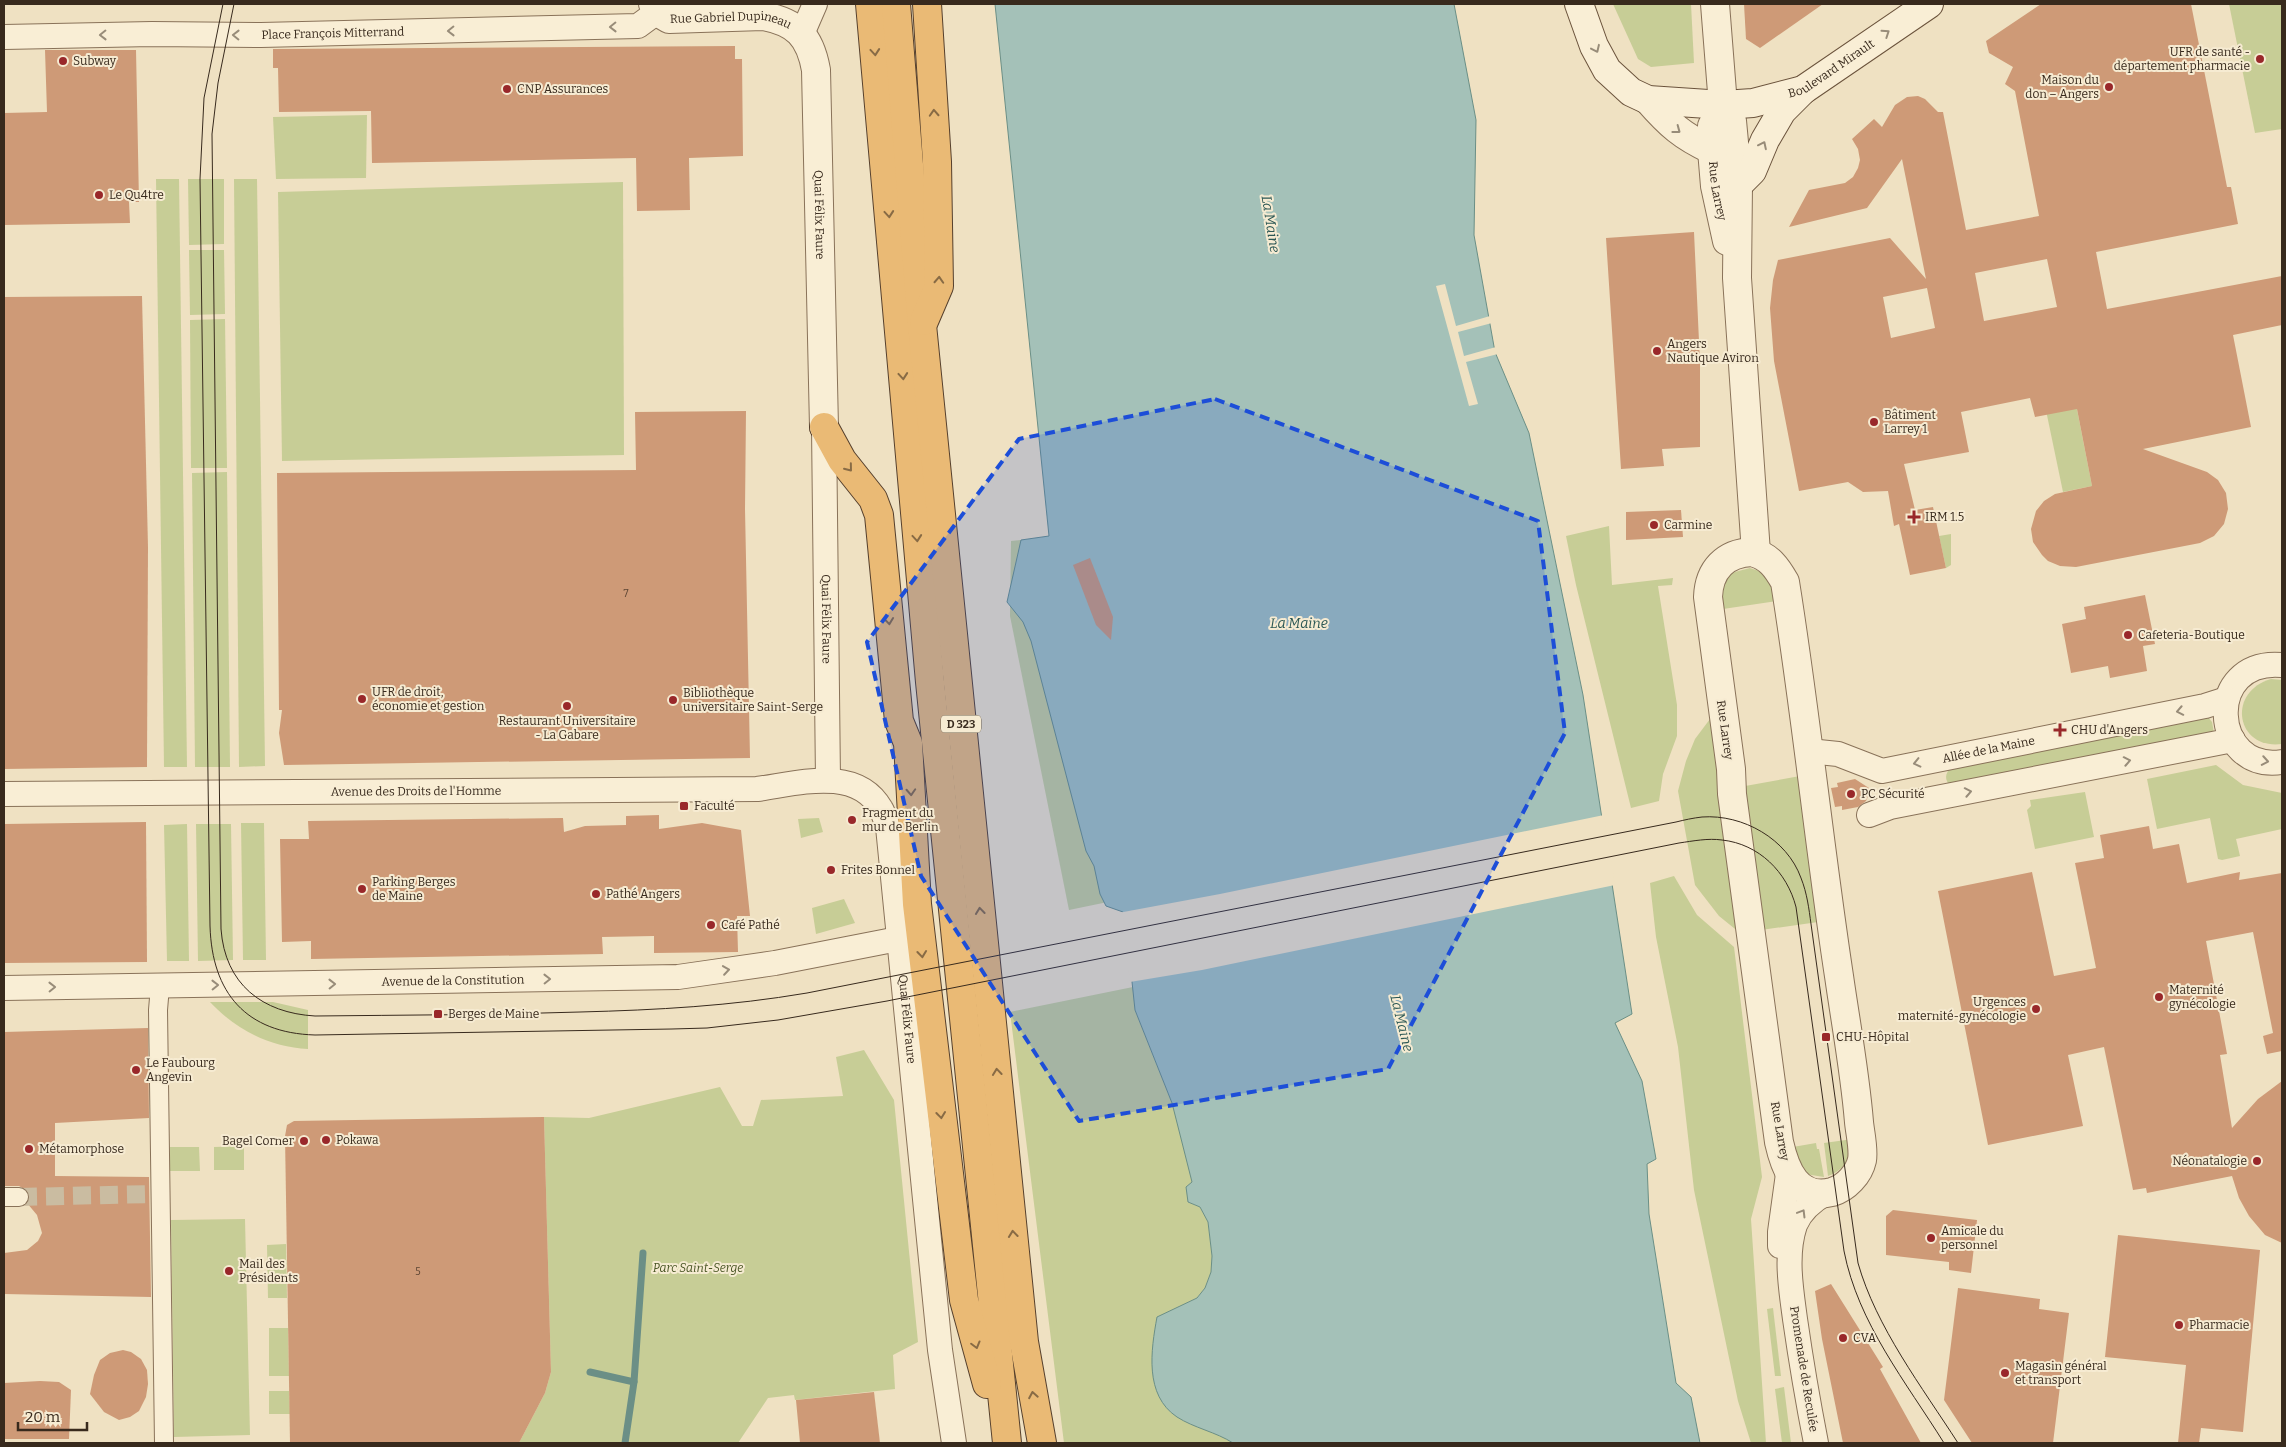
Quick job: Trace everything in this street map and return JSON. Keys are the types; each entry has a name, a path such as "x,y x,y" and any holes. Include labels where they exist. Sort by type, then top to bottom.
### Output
{"highway":[{"name":"D 323","path":"870,4 930,682 1005,1443"},
{"name":"D 323","path":"896,4 922,325 1024,1342 1042,1443"},
{"path":"922,325 939,286 937,162 927,4"},
{"path":"824,427 842,460 873,499 879,514 899,721 908,743 918,914 964,1300 1005,1443"},
{"path":"908,743 930,682"}],"street":[{"path":"802,34 815,4"},
{"path":"1579,4 1594,46 1607,70 1631,92 1648,100 1672,127 1693,141 1712,150"},
{"name":"Rue Larrey","path":"1715,4 1723,104 1732,121 1738,185 1737,278 1756,553 1740,553 1729,557 1718,566 1711,579 1708,597 1733,802 1780,1142 1788,1174 1797,1184 1806,1189 1826,1193"},
{"name":"Boulevard Mirault","path":"1648,100 1723,104 1753,103 1803,90 1929,4"},
{"name":"Rue Gabriel Dupineau","path":"655,8 669,19 762,16 778,18 790,24 802,34"},
{"name":"Place François Mitterrand","path":"4,37 152,34 261,35 638,26 655,8"},
{"name":"Quai Félix Faure","path":"802,34 809,45 816,70 824,427 828,780 855,786 870,795 882,809 888,827 940,1350 954,1443"},
{"path":"1738,185 1752,172 1765,140 1782,111 1803,90"},
{"name":"Rue Larrey","path":"1723,104 1712,126 1712,150 1720,214 1737,278"},
{"path":"1756,553 1774,565 1784,582 1857,1100 1862,1159 1856,1174 1846,1184 1835,1191 1826,1193"},
{"path":"2282,665 2262,665 2250,670 2240,678 2227,699 2225,713 2227,728 2233,740 2242,751 2253,758 2266,762 2282,762"},
{"name":"Allée de la Maine","path":"1809,751 1838,754 1882,771 2205,706 2227,699"},
{"path":"1869,814 1890,806 2233,740"},
{"name":"Avenue des Droits de l'Homme","path":"4,794 757,789 828,780"},
{"name":"Avenue de la Constitution","path":"4,988 678,977 775,963 898,939"},
{"path":"160,986 156,1195 164,1443"},
{"name":"Promenade de Reculée","path":"1788,1174 1780,1232 1781,1258 1792,1295"},
{"name":"Promenade de Reculée","path":"1816,1443 1801,1365 1792,1295 1790,1256 1796,1224 1807,1205 1826,1193"},
{"path":"940,1350 964,1300"}],"highlighted area":[{"path":"1215,399 1538,521 1565,733 1388,1069 1079,1121 921,876 867,642 1019,439"}],"green space":[{"path":"1613,4 1691,4 1694,63 1651,67 1638,59"},
{"name":"UFR de santé - département pharmacie","path":"2229,4 2282,4 2282,129 2255,133"},
{"path":"367,115 366,178 276,179 273,117"},
{"path":"156,179 179,179 187,767 164,767"},
{"path":"188,179 224,179 224,244 189,245"},
{"path":"234,179 257,179 265,766 239,767"},
{"path":"623,182 624,455 282,461 278,192"},
{"path":"189,250 224,250 225,314 190,315"},
{"path":"225,319 227,468 191,468 190,320"},
{"path":"2073,389 2092,486 2063,492 2043,396"},
{"path":"227,472 230,767 195,767 192,473"},
{"path":"1609,526 1612,585 1673,578 1672,585 1658,586 1677,705 1677,736 1663,774 1659,801 1631,808 1576,585 1566,536"},
{"path":"1951,534 1951,565 1946,568 1939,536"},
{"path":"1040,538 1161,891 1069,910 1010,616 1011,541"},
{"path":"1750,568 1770,577 1777,601 1723,609 1718,588 1731,573"},
{"path":"2271,679 2282,680 2282,744 2266,743 2255,738 2246,729 2242,719 2247,695 2257,686"},
{"path":"1713,715 1723,790 1800,776 1825,921 1740,933 1719,916 1695,885 1678,791 1686,761 1695,739"},
{"path":"2208,717 2212,722 2214,733 1950,786 1946,778 1952,766"},
{"path":"2216,765 2243,785 2282,793 2282,829 2236,839 2240,856 2222,860 2218,859 2210,818 2157,829 2147,779"},
{"path":"2085,792 2094,837 2035,849 2027,810 2031,806 2030,800"},
{"path":"819,818 823,832 801,838 798,819"},
{"path":"241,823 264,823 266,960 243,960"},
{"path":"187,824 189,961 167,961 164,825"},
{"path":"196,824 231,824 233,960 198,961"},
{"path":"1674,876 1697,915 1734,947 1762,1177 1751,1219 1766,1443 1751,1443 1738,1401 1694,1190 1678,1047 1656,937 1650,883"},
{"path":"844,899 855,923 816,934 812,908"},
{"path":"1133,987 1135,1010 1172,1103 1182,1139 1192,1182 1188,1202 1200,1207 1208,1222 1212,1256 1211,1272 1205,1288 1197,1298 1163,1315 1233,1443 1064,1443 1010,1012"},
{"path":"210,1002 273,1002 308,1010 308,1049 294,1048 267,1041 242,1029"},
{"name":"Parc Saint-Serge","path":"864,1050 894,1100 918,1342 893,1355 895,1389 795,1400 794,1395 768,1398 738,1443 519,1443 545,1393 551,1372 544,1117 589,1118 720,1087 742,1126 753,1126 761,1100 843,1096 836,1057"},
{"path":"1853,1139 1846,1162 1839,1170 1828,1176 1824,1143"},
{"path":"1816,1143 1817,1149 1819,1149 1824,1177 1805,1174 1787,1148"},
{"path":"244,1146 244,1170 214,1170 214,1147"},
{"path":"170,1147 199,1147 200,1171 170,1171"},
{"path":"245,1219 250,1435 174,1437 171,1220"},
{"path":"286,1244 287,1298 268,1298 267,1245"},
{"path":"1773,1308 1781,1376 1775,1376 1767,1309"},
{"path":"269,1328 288,1328 289,1376 269,1376"},
{"path":"1784,1387 1791,1443 1782,1443 1775,1389"},
{"path":"269,1391 289,1391 290,1414 269,1414"}],"water":[{"name":"La Maine","path":"995,4 1454,4 1476,120 1474,235 1495,352 1529,433 1583,695 1632,1014 1615,1023 1642,1081 1656,1159 1647,1164 1649,1214 1676,1383 1691,1397 1700,1443 1233,1443 1177,1417 1166,1408 1159,1397 1152,1371 1153,1343 1157,1317 1197,1298 1205,1288 1211,1272 1212,1256 1208,1222 1200,1207 1188,1202 1186,1187 1192,1182 1172,1103 1135,1010 1125,916 1123,912 1106,906 1100,894 1094,866 1086,851 1031,641 1023,622 1007,602 1021,540 1049,536"}],"pier":[{"path":"1445,284 1456,326 1490,316 1492,323 1458,332 1464,356 1496,347 1498,354 1466,362 1478,404 1469,406 1436,286"},
{"path":"1604,815 1615,885 1202,970 1130,982 1123,917 1118,913 1220,894"}],"building":[{"path":"1744,4 1823,4 1760,48 1746,39"},
{"path":"2041,4 2191,4 2227,187 2231,187 2238,224 2096,252 2107,309 2282,276 2282,325 2233,335 2251,427 2143,449 2207,472 2218,480 2226,493 2228,509 2224,524 2214,536 2200,543 2076,567 2060,566 2048,561 2033,542 2031,529 2036,511 2044,501 2055,494 2092,486 2077,409 2035,417 2030,398 1961,412 1969,452 1904,464 1915,510 1933,507 1946,568 1910,575 1899,524 1894,526 1888,491 1863,492 1848,482 1799,491 1774,361 1770,308 1773,280 1778,260 1890,238 1926,279 1902,159 1867,208 1789,227 1809,190 1845,183 1853,177 1860,160 1858,149 1852,139 1874,119 1882,127 1895,105 1907,97 1918,96 1925,99 1938,112 1943,112 1966,230 2039,216 2015,91 2005,84 2013,67 1989,53 1986,41","holes":["2047,259 2057,307 1984,321 1975,273","1927,288 1935,328 1891,338 1883,297"]},
{"name":"CNP Assurances","path":"735,46 735,59 742,59 743,156 689,158 690,210 637,211 636,158 372,163 371,111 279,112 278,68 273,68 273,49"},
{"path":"45,50 136,50 139,202 129,202 130,223 4,225 4,113 47,112"},
{"name":"Angers Nautique Aviron","path":"1694,232 1700,363 1700,447 1662,449 1664,466 1621,469 1606,238"},
{"path":"142,296 148,547 147,767 4,769 4,297"},
{"path":"746,411 745,509 750,758 284,765 279,733 282,710 279,710 277,473 636,470 635,412"},
{"name":"Carmine","path":"1681,510 1683,537 1626,540 1626,512"},
{"path":"1090,558 1113,617 1111,640 1096,625 1073,565"},
{"name":"Cafeteria-Boutique","path":"2145,595 2155,644 2143,646 2147,671 2110,678 2108,666 2071,673 2062,624 2086,619 2084,607"},
{"name":"PC Sécurité","path":"1855,779 1869,788 1870,792 1866,801 1858,807 1842,810 1842,806 1835,807 1831,788 1838,787 1837,783"},
{"name":"Pathé Angers","path":"659,815 659,829 702,823 741,830 750,916 737,916 738,952 654,953 654,936 602,937 603,954 311,959 311,941 282,942 280,839 309,839 308,821 563,818 564,832 585,826 626,825 626,816"},
{"path":"146,822 147,962 4,963 4,824"},
{"path":"2149,826 2153,849 2179,844 2187,883 2240,872 2239,880 2282,873 2282,1051 2267,1054 2263,1036 2273,1033 2253,932 2206,941 2227,1054 2220,1055 2232,1128 2258,1099 2282,1081 2282,1243 2265,1235 2249,1216 2239,1198 2232,1176 2147,1193 2146,1188 2133,1190 2104,1047 2068,1055 2083,1126 1988,1145 1938,891 2032,872 2054,976 2096,968 2075,863 2104,858 2100,835"},
{"name":"Métamorphose","path":"148,1028 149,1118 55,1123 55,1176 149,1177 151,1297 4,1294 4,1253 27,1250 38,1241 42,1233 37,1215 27,1203 30,1197 28,1191 19,1186 4,1186 4,1032"},
{"path":"544,1117 551,1372 545,1393 519,1443 290,1443 285,1136 287,1125 294,1121"},
{"name":"Amicale du personnel","path":"1893,1210 1977,1220 1971,1273 1949,1270 1949,1262 1886,1255 1886,1216"},
{"name":"Pharmacie","path":"2118,1235 2260,1250 2243,1432 2201,1428 2199,1443 2178,1443 2186,1365 2105,1357"},
{"path":"1831,1284 1883,1367 1880,1369 1921,1443 1843,1443 1822,1339 1815,1291"},
{"name":"Magasin général et transport","path":"1958,1288 2040,1299 2039,1309 2069,1313 2053,1443 1972,1443 1944,1400"},
{"path":"123,1350 131,1352 141,1359 147,1370 148,1384 146,1397 139,1411 130,1417 119,1420 104,1412 90,1394 94,1375 100,1360 110,1353"},
{"path":"59,1382 71,1390 69,1439 4,1439 4,1383"},
{"path":"874,1392 880,1443 800,1443 796,1400"}],"waterway":[{"path":"625,1443 634,1382 643,1253"},
{"path":"590,1372 634,1382"}],"tunnel":[{"path":"19,1197 151,1194"}],"tram line":[{"path":"223,4 204,98 200,179 210,926 212,950 218,971 226,989 237,1005 252,1017 270,1027 315,1035 707,1028 778,1020 887,1001 1679,843 1711,839 1735,843 1748,847 1770,862 1786,882 1792,894 1796,907 1844,1251 1851,1277 1860,1303 1885,1351 1944,1443"},
{"path":"234,4 218,83 212,134 221,929 224,948 230,965 239,980 250,992 263,1002 279,1009 296,1014 315,1016 609,1011 666,1009 750,1001 807,993 1692,818 1717,817 1733,820 1762,832 1774,841 1794,864 1801,878 1809,913 1858,1263 1866,1287 1888,1333 1958,1443"}],"place":[{"name":"UFR de santé - département pharmacie","path":"2260,59"},
{"name":"Subway","path":"63,61"},
{"name":"Maison du don – Angers","path":"2109,87"},
{"name":"CNP Assurances","path":"507,89"},
{"name":"Le Qu4tre","path":"99,195"},
{"name":"Angers Nautique Aviron","path":"1657,351"},
{"name":"Bâtiment Larrey 1","path":"1874,422"},
{"name":"IRM 1.5","path":"1914,517"},
{"name":"Carmine","path":"1654,525"},
{"name":"Cafeteria-Boutique","path":"2128,635"},
{"name":"UFR de droit, économie et gestion","path":"362,699"},
{"name":"Bibliothèque universitaire Saint-Serge","path":"673,700"},
{"name":"Restaurant Universitaire - La Gabare","path":"567,706"},
{"name":"CHU d'Angers","path":"2060,730"},
{"name":"PC Sécurité","path":"1851,794"},
{"name":"Faculté","path":"684,806"},
{"name":"Fragment du mur de Berlin","path":"852,820"},
{"name":"Frites Bonnel","path":"831,870"},
{"name":"Parking Berges de Maine","path":"362,889"},
{"name":"Pathé Angers","path":"596,894"},
{"name":"Café Pathé","path":"711,925"},
{"name":"Maternité gynécologie","path":"2159,997"},
{"name":"Urgences maternité-gynécologie","path":"2036,1009"},
{"name":"Berges de Maine","path":"438,1014"},
{"name":"CHU-Hôpital","path":"1826,1037"},
{"name":"Le Faubourg Angevin","path":"136,1070"},
{"name":"Pokawa","path":"326,1140"},
{"name":"Bagel Corner","path":"304,1141"},
{"name":"Métamorphose","path":"29,1149"},
{"name":"Néonatalogie","path":"2257,1161"},
{"name":"Amicale du personnel","path":"1931,1238"},
{"name":"Mail des Présidents","path":"229,1271"},
{"name":"Pharmacie","path":"2179,1325"},
{"name":"CVA","path":"1843,1338"},
{"name":"Magasin général et transport","path":"2005,1373"}]}
